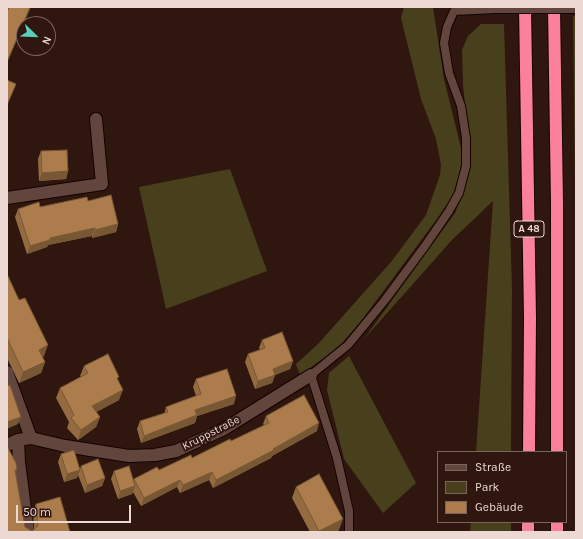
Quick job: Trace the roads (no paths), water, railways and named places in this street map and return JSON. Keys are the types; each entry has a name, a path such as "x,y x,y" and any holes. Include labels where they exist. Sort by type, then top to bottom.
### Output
{"highway":[{"name":"A 48","path":"525,7 530,318 529,451"},
{"name":"A 48","path":"554,7 557,204 557,451"}],"street":[{"path":"7,198 102,184 96,119"},
{"path":"7,372 31,438"},
{"name":"Kruppstraße","path":"12,442 31,438 65,446 129,456 155,455 176,451 224,429 311,375"},
{"path":"12,442 28,532"}],"lane":[{"path":"349,532 348,511 337,458 311,375 348,345 385,300 425,246 449,211 459,193 466,166 466,138 461,106 450,73 444,43 451,9 576,9"}]}
